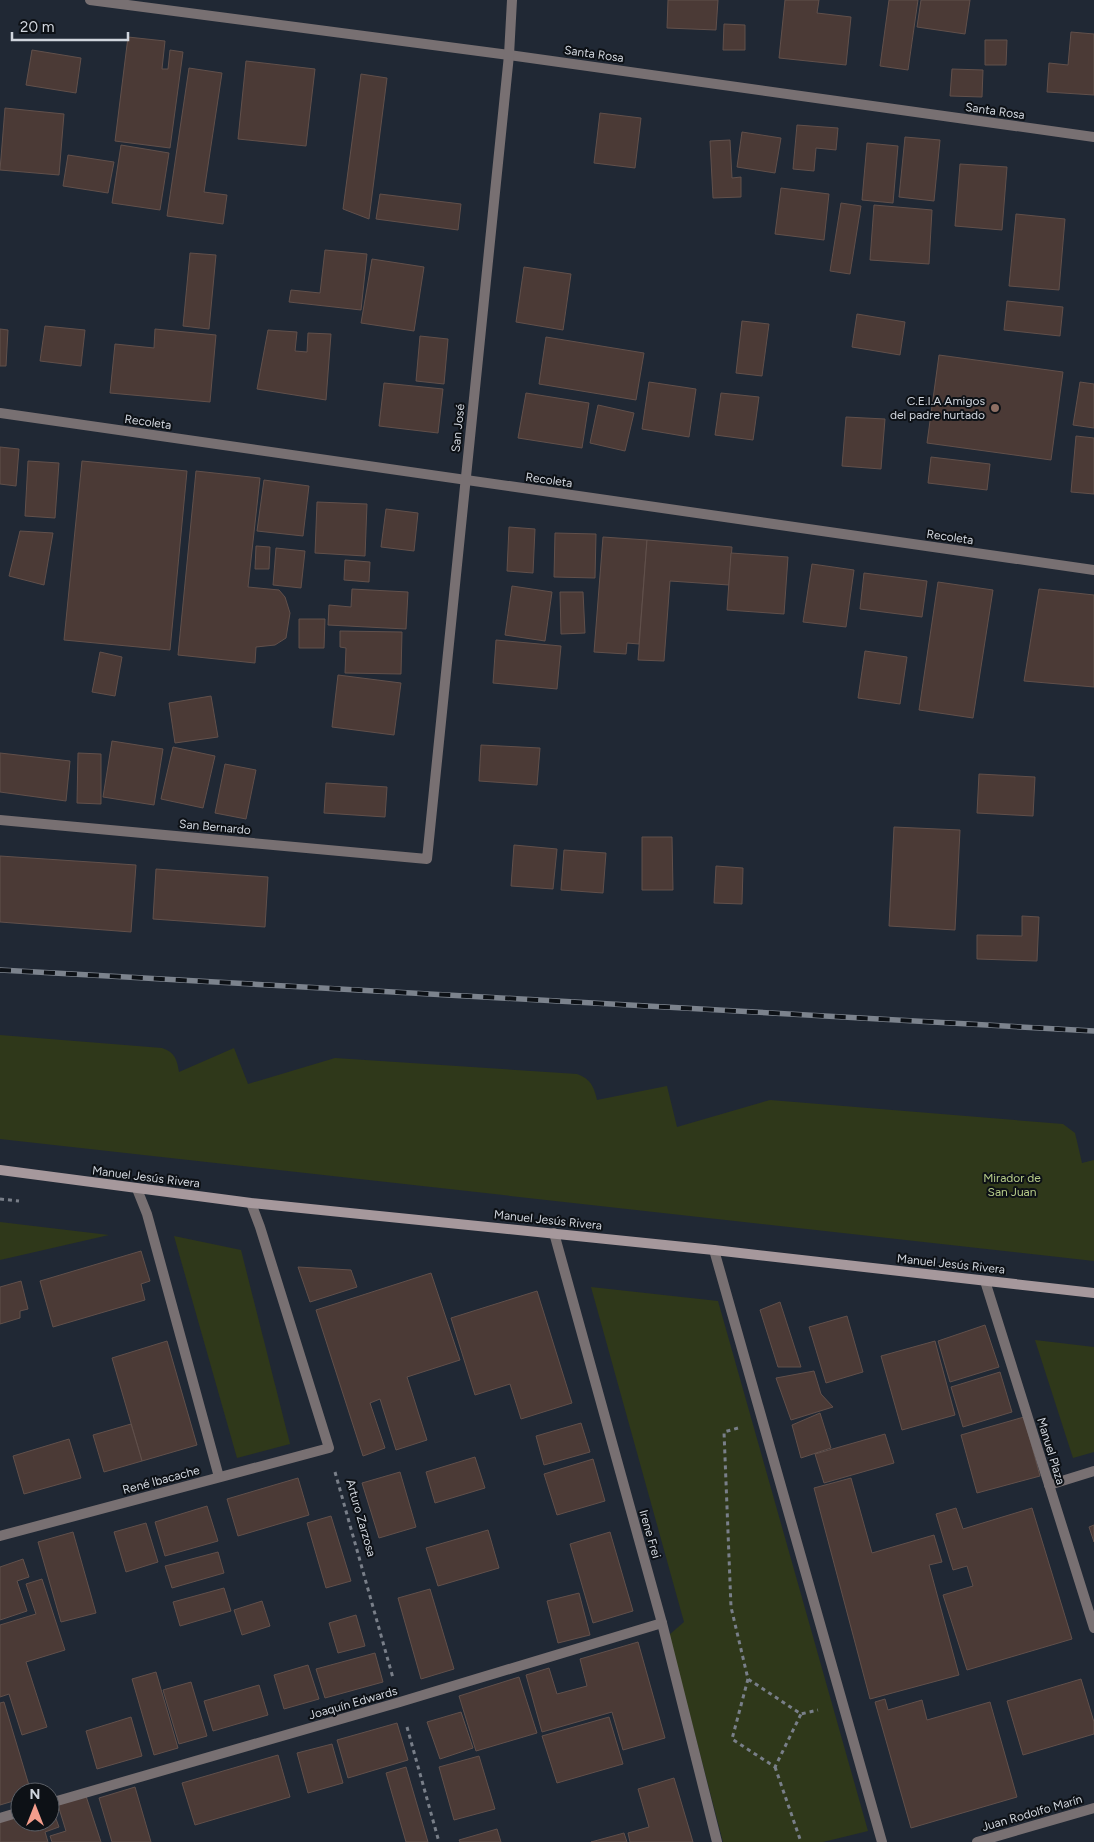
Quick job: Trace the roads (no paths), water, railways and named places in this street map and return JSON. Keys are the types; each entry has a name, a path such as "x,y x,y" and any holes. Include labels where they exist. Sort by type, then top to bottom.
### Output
{"street":[{"name":"Santa Rosa","path":"90,0 509,55 1094,137"},
{"name":"San José","path":"428,859 509,55 512,0"},
{"name":"Recoleta","path":"0,414 1094,570"},
{"name":"San Bernardo","path":"0,820 428,859"},
{"name":"Manuel Jesús Rivera","path":"0,1170 251,1203 714,1250 1094,1293"},
{"path":"137,1189 147,1214 219,1477"},
{"name":"René Ibacache","path":"0,1536 329,1448 251,1203"},
{"name":"Irene Frei","path":"554,1233 662,1623 718,1842"},
{"path":"714,1250 882,1842"},
{"name":"Manuel Plaza","path":"985,1281 1094,1628"},
{"path":"1049,1484 1094,1472"},
{"name":"Joaquín Edwards","path":"60,1800 400,1702 662,1623"},
{"name":"Juan Rodolfo Marín","path":"977,1842 1094,1808"}],"railway":[{"path":"0,970 1094,1031"}],"place":[{"name":"C.E.I.A Amigos del padre hurtado","path":"995,408"}],"park label":[{"name":"Mirador de San Juan","path":"1012,1185"}]}
